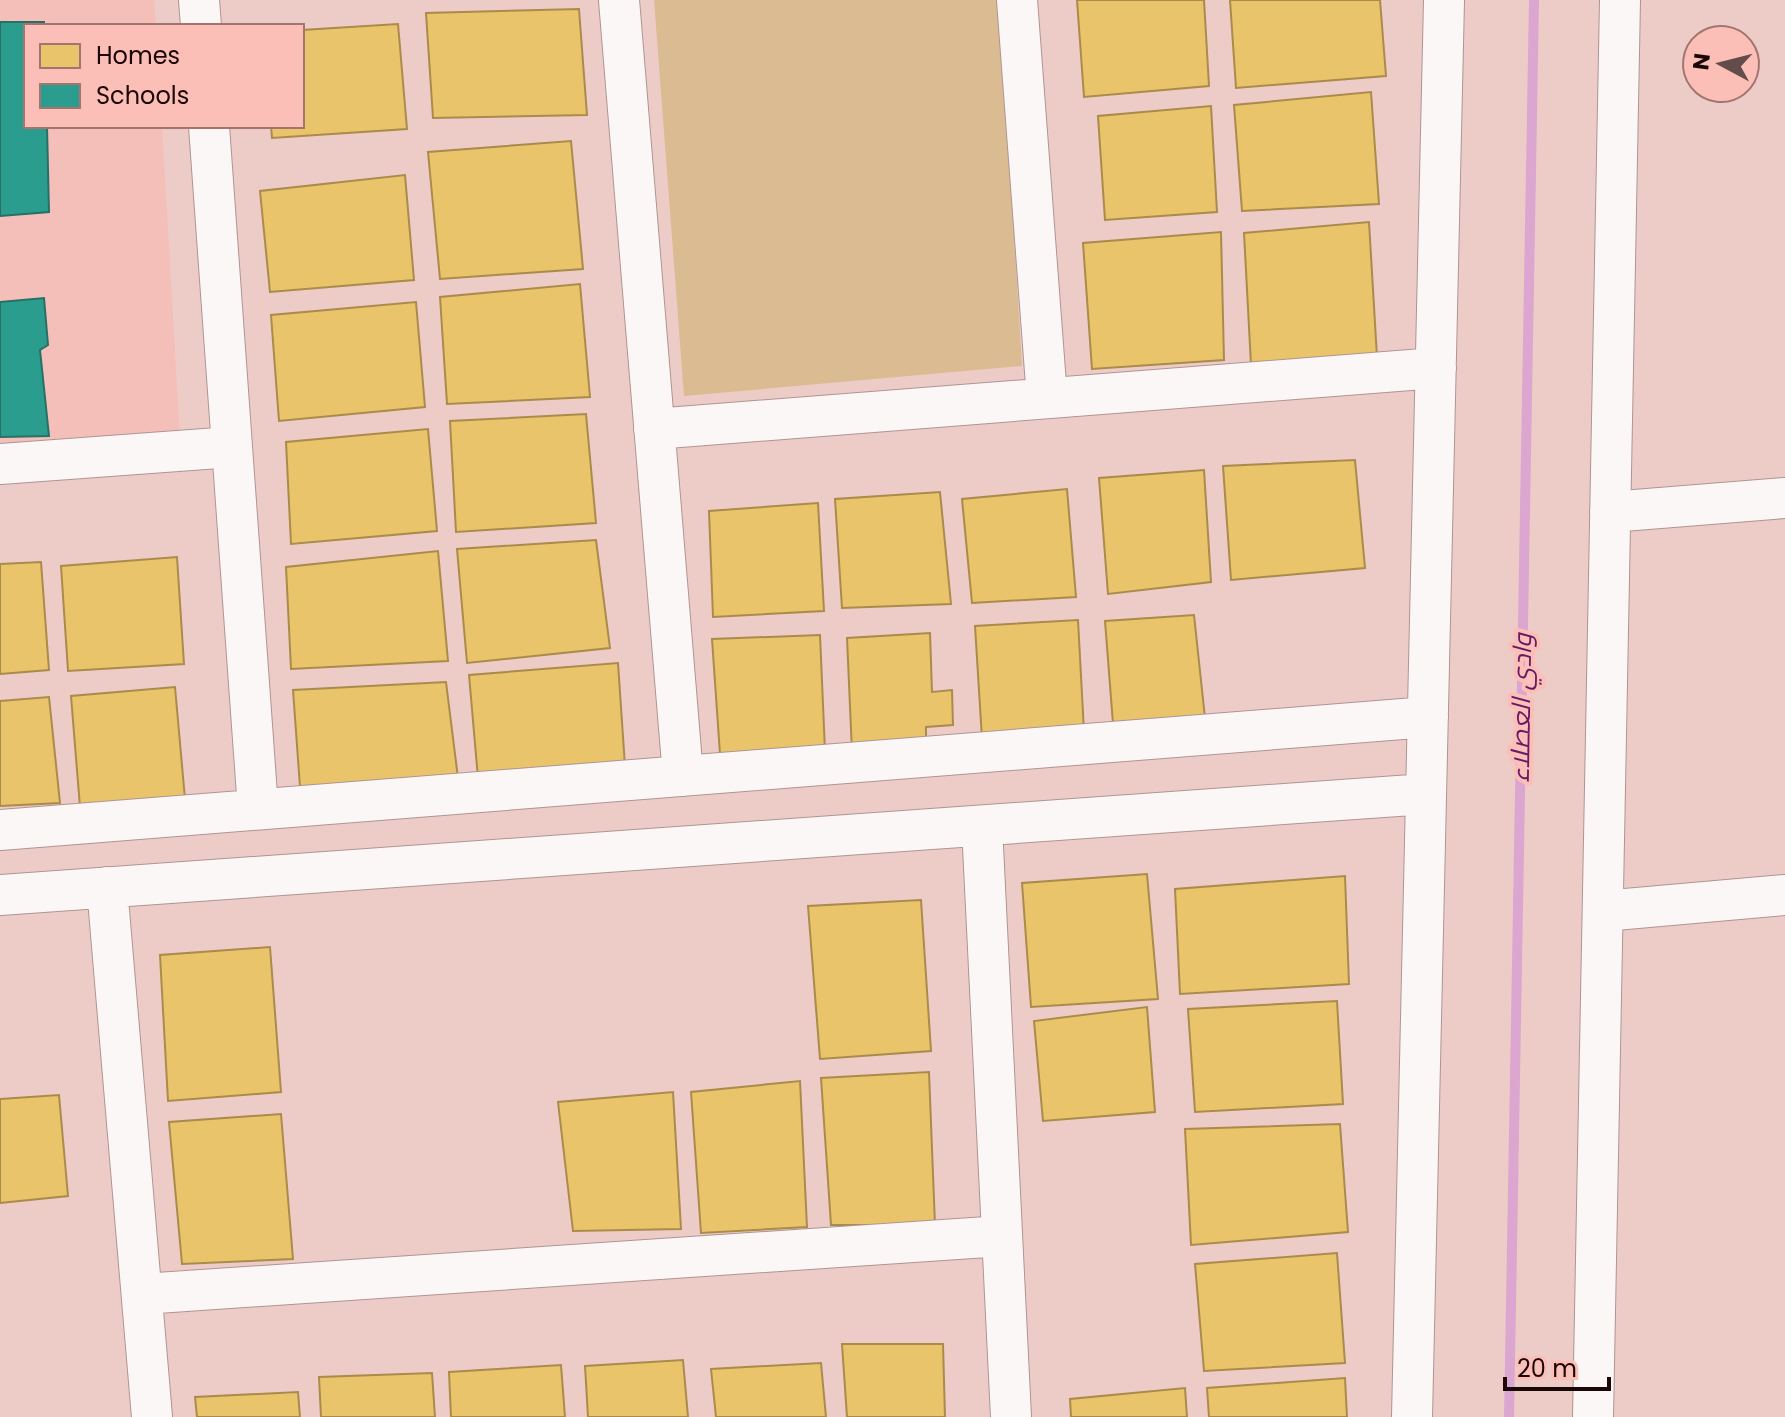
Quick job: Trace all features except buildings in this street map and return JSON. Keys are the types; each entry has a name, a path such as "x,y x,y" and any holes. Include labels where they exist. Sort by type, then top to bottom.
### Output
{"street":[{"path":"199,0 201,24"},
{"path":"619,0 683,776"},
{"path":"1017,0 1047,398"},
{"path":"1412,1417 1444,0"},
{"path":"1593,1417 1620,0"},
{"path":"209,128 258,809"},
{"path":"654,429 1436,368"},
{"path":"0,464 232,447"},
{"path":"1610,512 1785,498"},
{"path":"0,830 1428,717"},
{"path":"0,895 1426,794"},
{"path":"982,826 1011,1417"},
{"path":"107,887 152,1417"},
{"path":"1603,911 1785,895"},
{"path":"142,1294 1002,1236"}],"shaded area":[{"path":"0,0 154,0 156,24 24,24 24,128 162,128 180,438 0,445"},
{"path":"654,0 1000,0 1022,366 684,396"}],"waterway":[{"name":"وادي العصلاء","path":"1509,1417 1534,0"}]}
